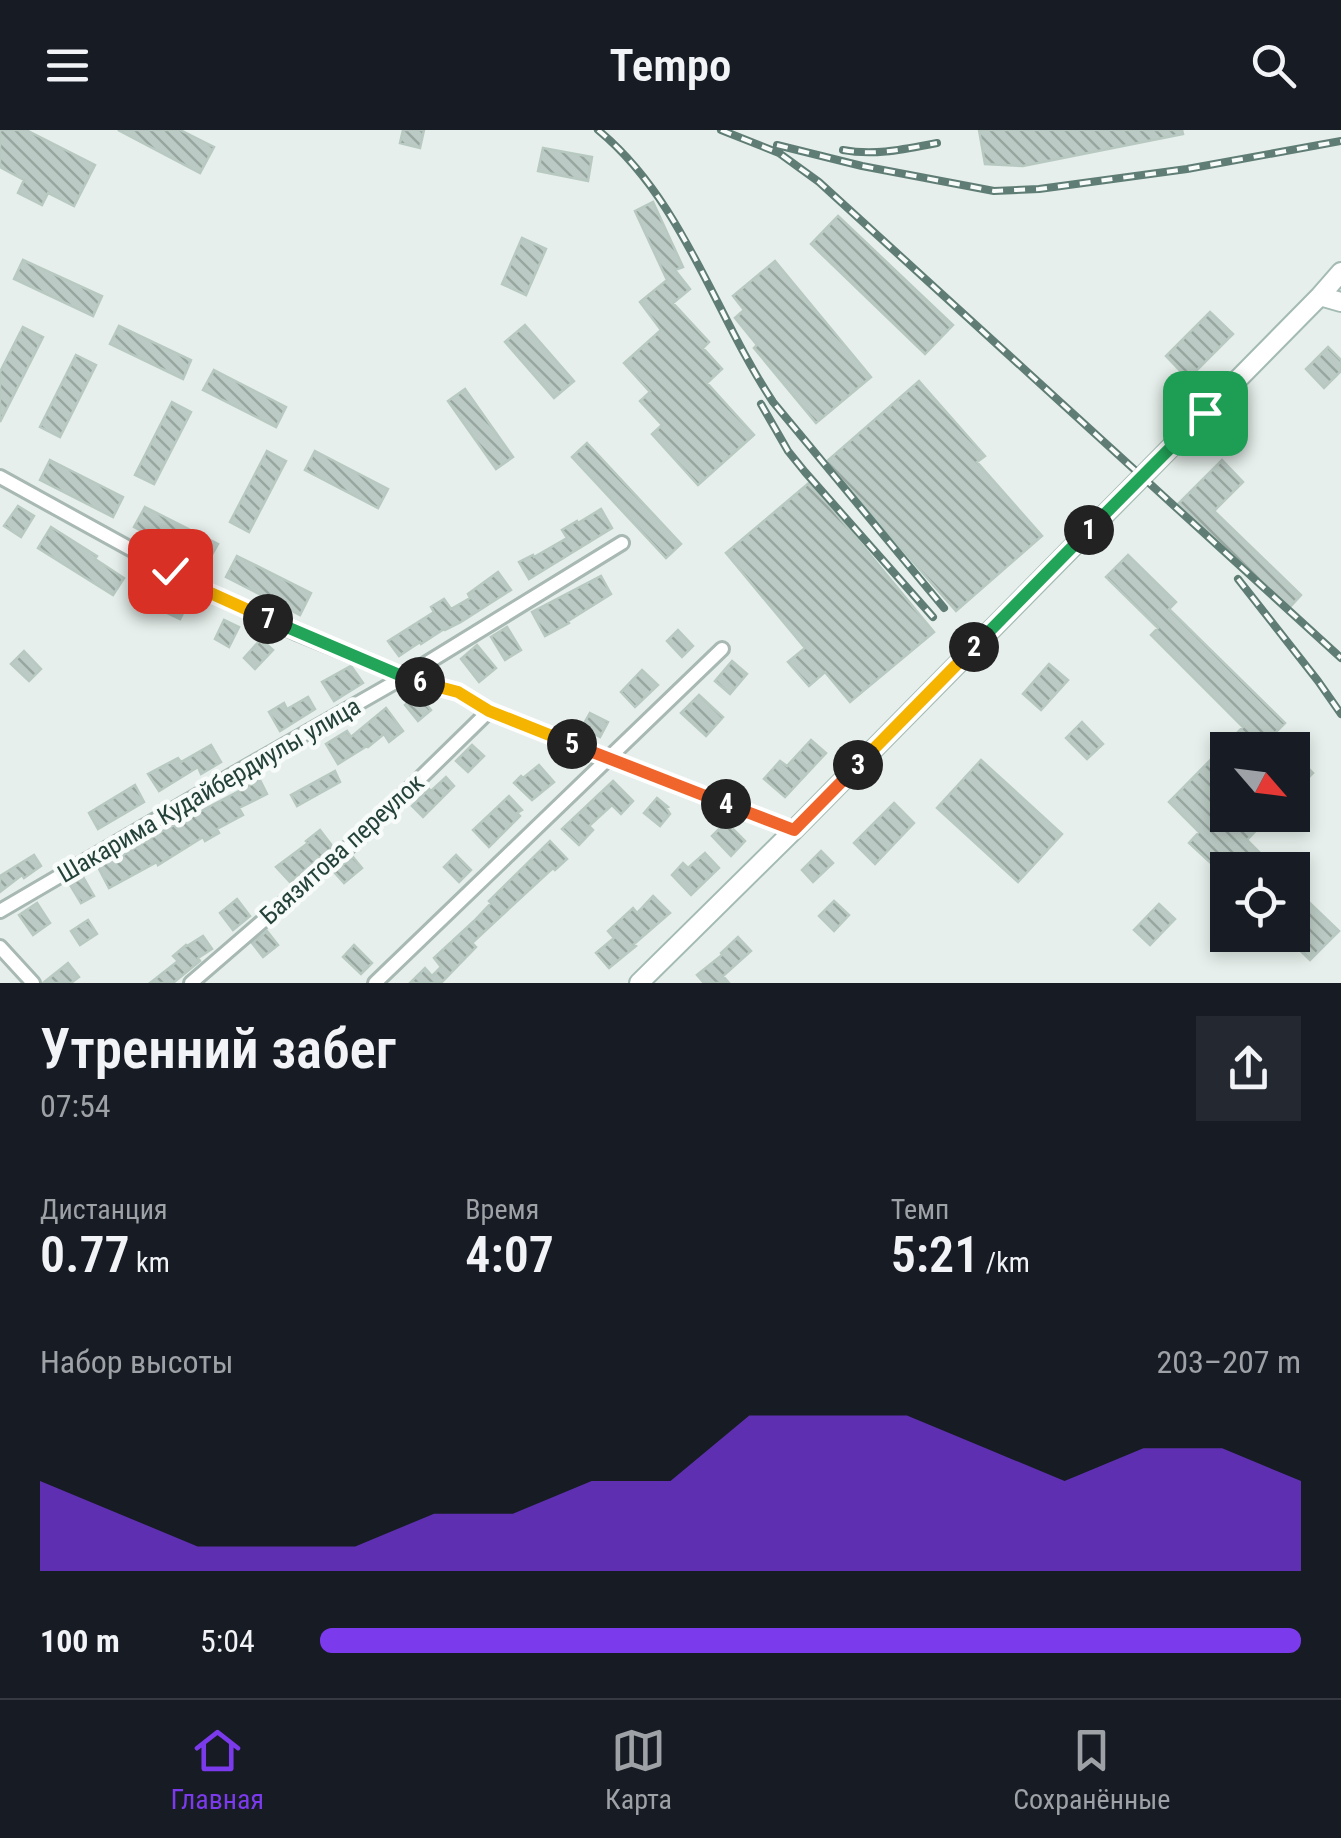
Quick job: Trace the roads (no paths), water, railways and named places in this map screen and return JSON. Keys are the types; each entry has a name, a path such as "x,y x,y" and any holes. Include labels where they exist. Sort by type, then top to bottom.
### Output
{"street":[{"path":"639,983 1341,272"},
{"path":"1320,296 1341,302"},
{"path":"0,478 206,591 299,634 404,677 458,692 489,711 794,830"},
{"name":"Шакарима Кудайбердиулы улица","path":"0,911 404,677 622,542"},
{"path":"375,983 722,649"},
{"name":"Баязитова переулок","path":"191,983 360,836 489,711"},
{"path":"0,946 34,983"}],"railway":[{"path":"598,130 628,158 675,223 773,402 944,608"},
{"path":"721,130 779,153 819,182 1341,658"},
{"path":"777,145 994,191 1039,189 1187,169 1341,141"},
{"path":"843,150 878,152 937,143"},
{"path":"761,404 788,451 933,617"},
{"path":"1238,579 1341,714"}]}
